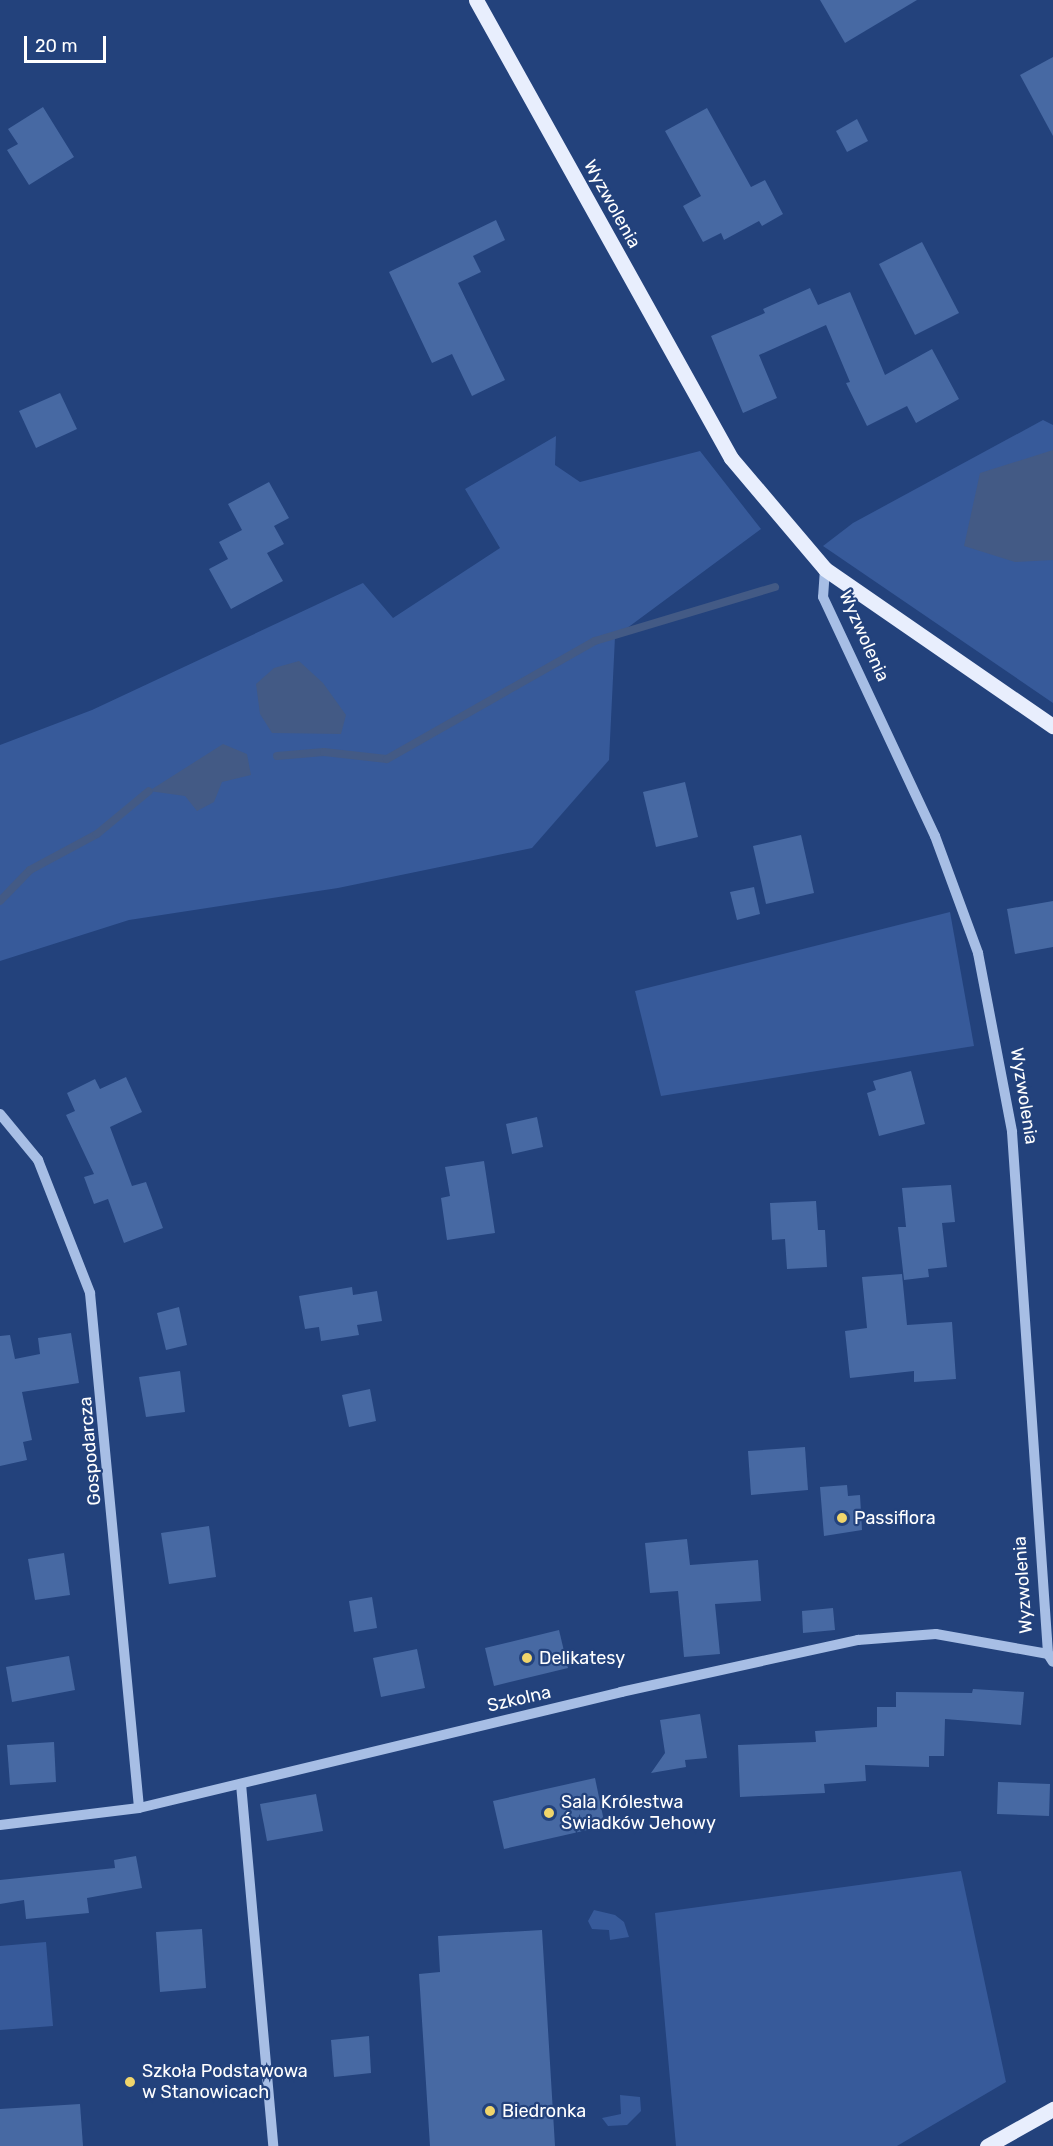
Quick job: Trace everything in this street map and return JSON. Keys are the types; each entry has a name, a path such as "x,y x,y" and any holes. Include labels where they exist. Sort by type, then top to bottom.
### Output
{"main road":[{"name":"Wyzwolenia","path":"476,0 731,458 825,569 1053,726"},
{"path":"987,2146 1053,2109"}],"street":[{"name":"Wyzwolenia","path":"825,569 823,597 935,836 980,965 1012,1132 1050,1658"},
{"name":"Gospodarcza","path":"0,1114 38,1160 90,1293 139,1808"},
{"name":"Szkolna","path":"0,1825 139,1808 621,1692 858,1640 936,1634 1050,1658"},
{"path":"241,1784 273,2146"}],"shaded area":[{"path":"1043,420 1053,425 1053,703 823,546 853,523"},
{"path":"556,436 555,465 580,482 700,451 761,529 615,637 609,760 532,848 338,888 129,920 0,961 0,745 92,710 363,583 393,618 500,548 465,489"},
{"path":"1053,450 1053,560 1015,562 964,546 980,473"},
{"path":"299,661 323,683 346,715 341,734 272,733 260,714 256,684 274,668"},
{"path":"223,744 247,754 251,775 222,782 214,802 197,811 185,796 149,791"},
{"path":"950,912 974,1046 661,1096 635,991"},
{"path":"961,1871 1006,2082 897,2146 676,2146 655,1913"},
{"path":"594,1910 615,1915 624,1922 629,1937 610,1940 609,1930 592,1929 588,1921"},
{"path":"46,1942 53,2026 0,2030 0,1946"},
{"path":"620,2095 640,2097 641,2111 627,2125 608,2126 602,2118 621,2114"}],"building":[{"path":"820,0 917,0 845,43"},
{"path":"1053,57 1053,136 1020,75"},
{"path":"43,107 74,157 29,185 7,150 18,144 8,129"},
{"path":"707,108 751,187 765,180 783,214 762,226 759,221 724,240 721,233 703,242 683,206 701,196 665,131"},
{"path":"857,119 868,141 847,152 836,131"},
{"path":"496,220 505,240 473,256 481,272 458,283 505,380 472,396 452,354 432,363 389,272"},
{"path":"922,242 959,313 915,335 879,264"},
{"path":"810,288 818,305 850,292 885,375 932,349 959,399 916,423 907,406 867,426 846,383 850,382 826,325 759,355 777,398 743,413 711,336 765,313 763,309"},
{"path":"60,393 77,429 36,448 19,411"},
{"path":"269,482 289,518 274,526 284,544 267,553 283,581 231,609 209,569 228,559 219,542 242,530 228,504"},
{"path":"685,782 698,837 656,847 643,792"},
{"path":"801,835 814,893 766,904 753,846"},
{"path":"754,887 760,914 737,920 730,892"},
{"path":"1053,901 1053,947 1015,954 1007,909"},
{"path":"911,1071 925,1124 879,1136 867,1093 876,1090 873,1081"},
{"path":"126,1077 142,1112 110,1127 132,1186 146,1182 163,1228 124,1243 108,1199 94,1204 84,1177 94,1174 66,1115 75,1111 67,1093 95,1079 100,1089"},
{"path":"537,1117 543,1147 512,1154 506,1124"},
{"path":"484,1161 495,1233 447,1240 441,1198 450,1196 445,1167"},
{"path":"951,1185 955,1222 942,1223 947,1267 928,1269 929,1277 904,1280 898,1227 906,1227 902,1188"},
{"path":"816,1201 818,1230 825,1230 827,1267 787,1269 785,1239 772,1240 770,1203"},
{"path":"902,1274 907,1325 952,1322 956,1379 914,1382 914,1371 850,1378 845,1331 867,1328 862,1277"},
{"path":"352,1287 353,1295 377,1291 382,1321 357,1325 359,1335 321,1341 319,1327 305,1329 299,1296"},
{"path":"179,1307 187,1345 166,1350 157,1313"},
{"path":"71,1333 79,1383 22,1392 32,1440 23,1442 27,1460 0,1466 0,1336 10,1335 15,1359 40,1354 38,1338"},
{"path":"180,1371 185,1412 146,1417 139,1377"},
{"path":"370,1389 376,1421 349,1427 342,1395"},
{"path":"805,1447 808,1490 751,1495 748,1451"},
{"path":"847,1485 848,1496 860,1495 862,1530 824,1536 820,1487"},
{"path":"209,1526 216,1577 169,1584 161,1533"},
{"path":"687,1539 690,1565 758,1560 761,1601 715,1604 720,1654 684,1657 678,1591 650,1593 645,1543"},
{"path":"64,1553 70,1595 35,1600 28,1559"},
{"path":"372,1597 377,1628 354,1632 349,1601"},
{"path":"833,1608 835,1630 803,1633 802,1611"},
{"name":"Delikatesy","path":"559,1630 568,1668 494,1686 485,1648"},
{"path":"417,1649 425,1688 381,1697 373,1658"},
{"path":"69,1656 75,1690 12,1702 6,1667"},
{"path":"973,1689 1024,1692 1021,1725 945,1719 944,1756 929,1756 929,1767 865,1765 866,1781 824,1784 825,1793 740,1797 738,1745 816,1742 815,1731 877,1727 877,1707 896,1707 896,1692 972,1693"},
{"path":"700,1714 707,1758 685,1760 686,1767 651,1773 665,1753 660,1720"},
{"path":"54,1742 56,1782 10,1785 7,1745"},
{"name":"Sala Królestwa Świadków Jehowy","path":"595,1778 605,1826 504,1849 493,1801"},
{"path":"998,1782 1050,1784 1049,1816 997,1814"},
{"path":"316,1794 323,1831 267,1841 260,1804"},
{"path":"136,1856 142,1888 87,1898 89,1913 26,1919 24,1900 0,1904 0,1880 115,1868 114,1860"},
{"path":"202,1929 206,1988 160,1992 156,1932"},
{"path":"542,1930 555,2146 430,2146 419,1974 440,1972 438,1936"},
{"path":"369,2036 371,2073 334,2077 331,2040"},
{"path":"80,2104 83,2146 0,2146 0,2109"}],"waterway":[{"path":"277,756 324,752 387,759 595,641 775,587"},
{"path":"0,901 30,870 97,834 149,791"}],"place":[{"name":"Passiflora","path":"842,1518"},
{"name":"Delikatesy","path":"527,1658"},
{"name":"Sala Królestwa Świadków Jehowy","path":"549,1813"},
{"name":"Szkoła Podstawowa w Stanowicach","path":"130,2082"},
{"name":"Biedronka","path":"490,2111"}]}
